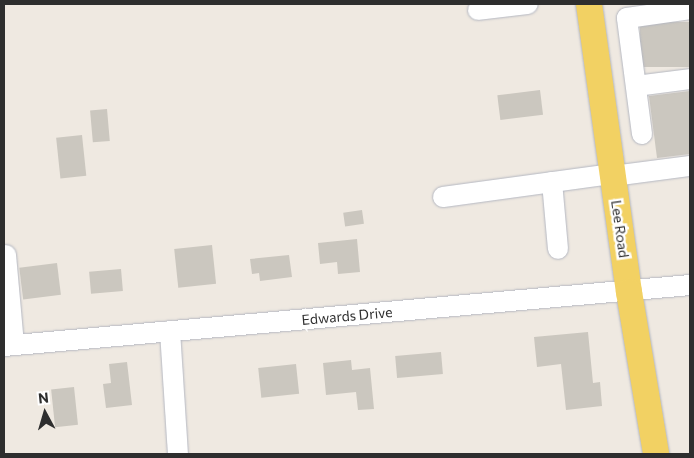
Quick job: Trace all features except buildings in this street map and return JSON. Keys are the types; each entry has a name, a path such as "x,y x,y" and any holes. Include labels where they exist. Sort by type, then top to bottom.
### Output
{"main road":[{"name":"Lee Road","path":"589,4 629,292 656,454"}],"street":[{"path":"478,10 528,4"},
{"path":"642,134 626,18 690,9"},
{"path":"636,86 690,79"},
{"path":"443,197 690,166"},
{"path":"552,182 558,249"},
{"path":"6,255 9,345"},
{"name":"Edwards Drive","path":"9,345 629,292 690,285"},
{"path":"170,331 178,454"}]}
